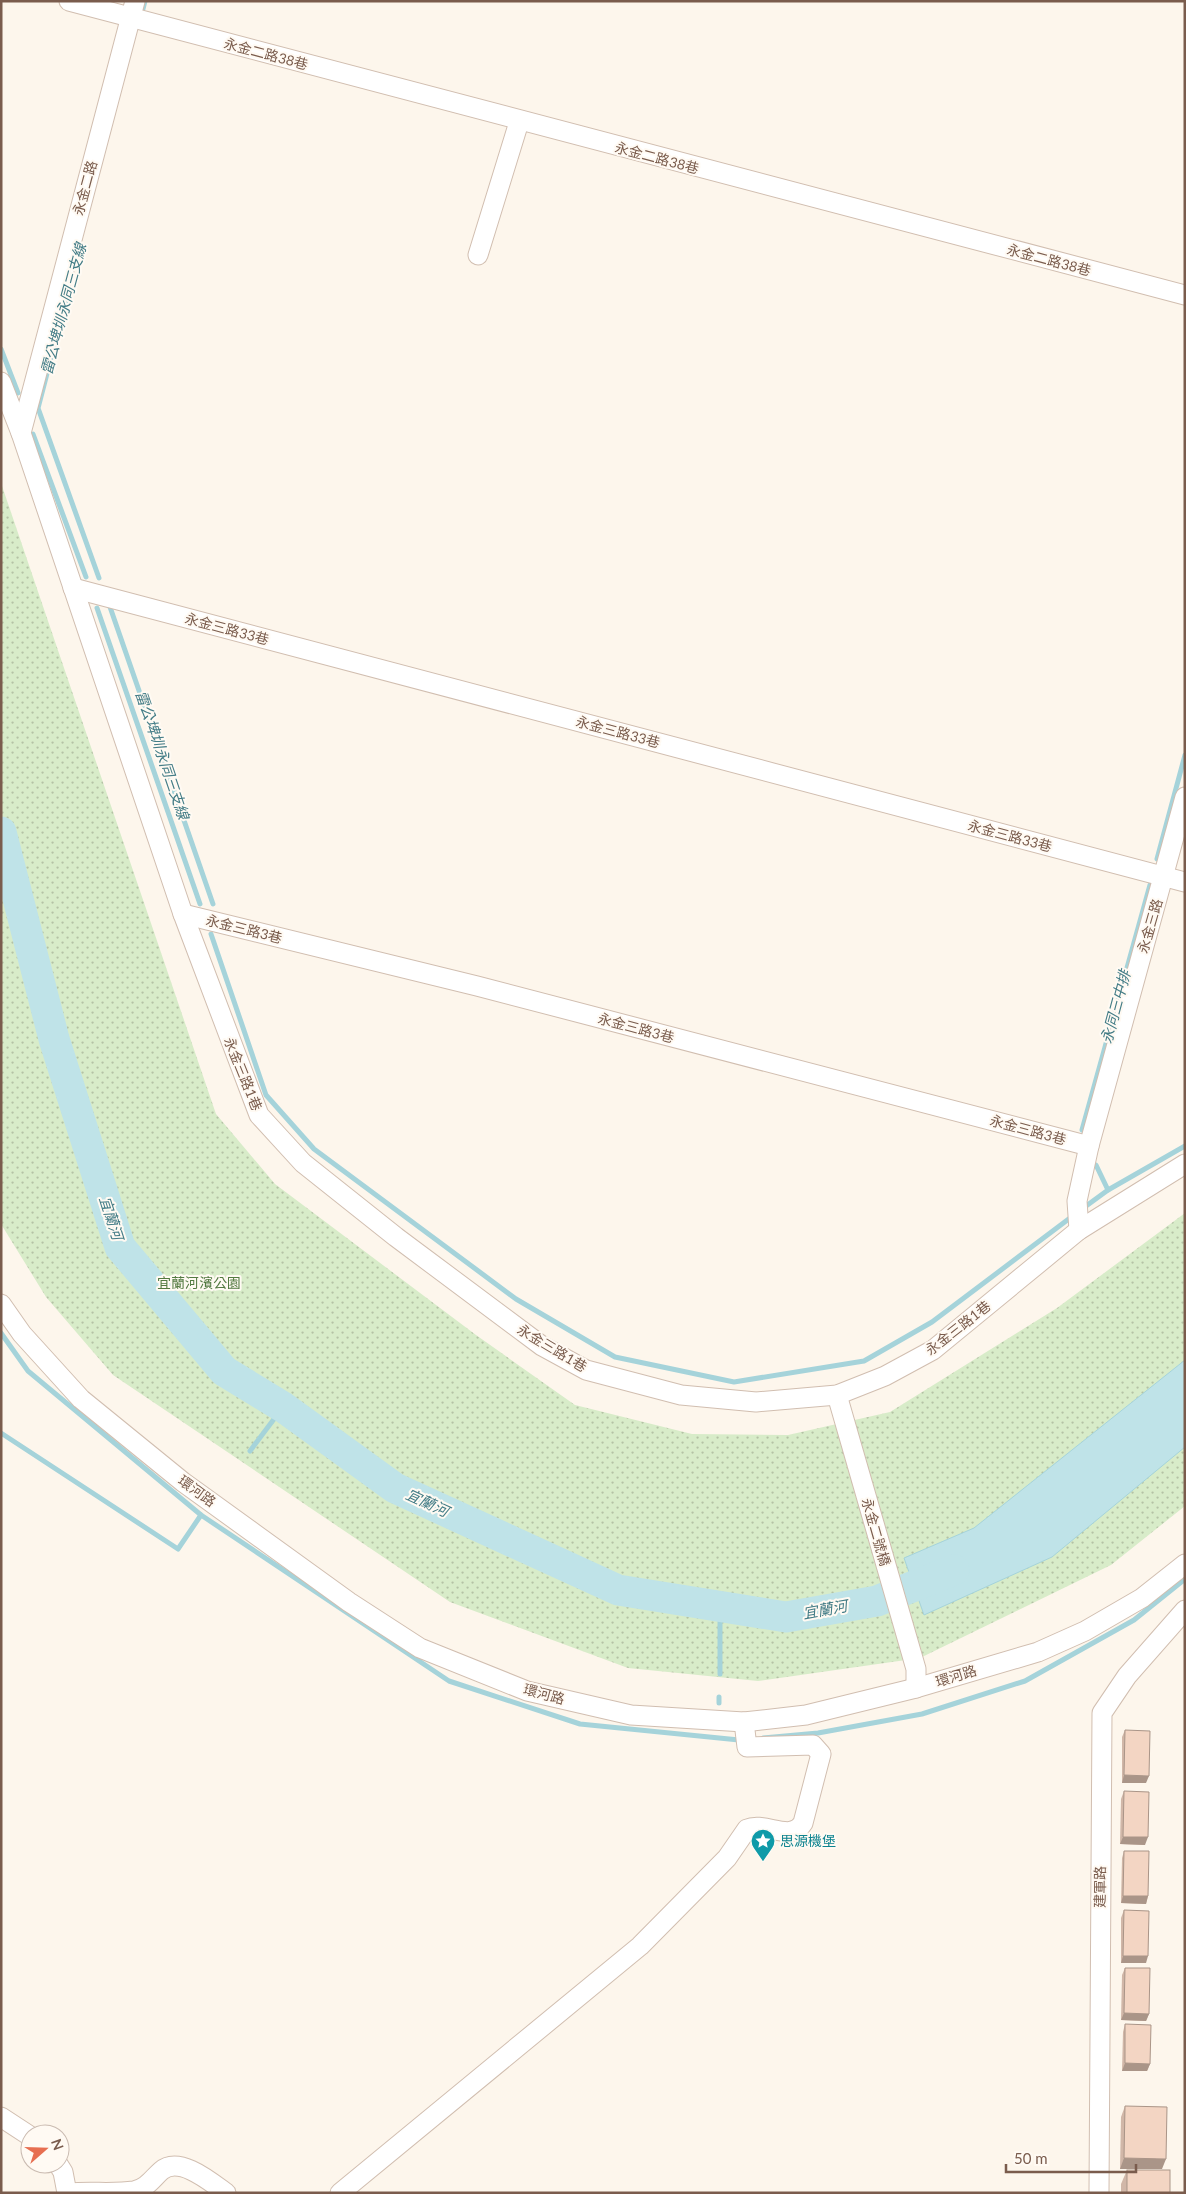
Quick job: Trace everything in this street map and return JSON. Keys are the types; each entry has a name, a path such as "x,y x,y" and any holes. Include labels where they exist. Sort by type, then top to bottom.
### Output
{"street":[{"name":"永金二路38巷","path":"69,1 133,9 519,122 1185,296"},
{"name":"永金二路","path":"21,433 133,9"},
{"path":"478,255 519,122"},
{"name":"永金三路1巷","path":"1,382 21,433 183,914 259,1115 303,1163 396,1237 542,1346 586,1370 681,1395 756,1402 837,1395 885,1376 934,1350 1079,1230 1185,1164"},
{"name":"永金三路33巷","path":"73,588 1185,882"},
{"name":"永金三路","path":"1079,1230 1077,1201 1089,1146 1185,796"},
{"name":"永金三路3巷","path":"183,914 477,986 1089,1146"},
{"name":"環河路","path":"1,1304 22,1334 81,1399 183,1482 349,1602 420,1648 527,1691 631,1715 744,1722 806,1715 916,1688 1038,1652 1078,1634 1142,1598 1185,1564"},
{"name":"永金二號橋","path":"837,1395 916,1669 916,1688"},
{"name":"建軍路","path":"1098,2193 1102,1712 1127,1676 1185,1610"},
{"path":"340,2193 640,1946 727,1858 747,1829 762,1826 792,1833 800,1829 803,1824 820,1754 813,1745 747,1747 744,1722"},
{"path":"1,2117 20,2129"},
{"path":"63,2174 68,2193 132,2192 143,2188 168,2166 177,2166 189,2169 226,2193"}],"green space":[{"name":"宜蘭河濱公園","path":"1,483 216,1114 275,1184 476,1335 575,1405 692,1434 788,1435 890,1412 1057,1308 1185,1213 1185,1506 1111,1565 920,1658 758,1681 628,1668 450,1602 113,1375 46,1297 1,1224"}],"water":[{"path":"1185,1360 1185,1447 1052,1557 924,1615 904,1558 974,1528"}],"building":[{"path":"1125,1730 1150,1731 1149,1776 1124,1775"},
{"path":"1124,1791 1149,1792 1148,1837 1123,1837"},
{"path":"1124,1851 1149,1851 1148,1896 1123,1896"},
{"path":"1124,1910 1149,1911 1148,1956 1123,1956"},
{"path":"1125,1968 1150,1968 1149,2014 1124,2013"},
{"path":"1125,2024 1151,2025 1150,2064 1125,2063"},
{"path":"1125,2106 1167,2107 1166,2159 1124,2158"},
{"path":"1127,2170 1170,2170 1170,2193 1127,2193"}],"waterway":[{"name":"雷公埤圳永同三支線","path":"143,9 145,1"},
{"name":"雷公埤圳永同三支線","path":"69,289 38,408 99,578"},
{"path":"1,349 18,393"},
{"path":"33,434 86,577"},
{"name":"雷公埤圳永同三支線","path":"110,607 213,904"},
{"path":"97,608 200,904"},
{"name":"永同三中排","path":"1157,859 1185,755"},
{"name":"宜蘭河","path":"1,832 54,1039 120,1247 224,1371 283,1407 395,1488 618,1590 786,1617 877,1601 954,1570"},
{"name":"永同三中排","path":"1082,1130 1150,885"},
{"path":"211,934 266,1095 314,1149 516,1299 615,1357 734,1382 864,1361 932,1322 1074,1215"},
{"path":"1082,1209 1108,1190 1185,1146"},
{"name":"永同三中排","path":"1096,1165 1108,1190"},
{"path":"1,1333 28,1371 201,1515 449,1681 580,1724 739,1740"},
{"path":"250,1451 283,1407"},
{"path":"1,1433 178,1549 201,1515"},
{"path":"763,1738 818,1733 922,1714 1025,1681 1134,1620 1185,1579"},
{"path":"720,1607 720,1674"},
{"path":"719,1697 719,1703"}],"place":[{"name":"思源機堡","path":"763,1862"}]}
